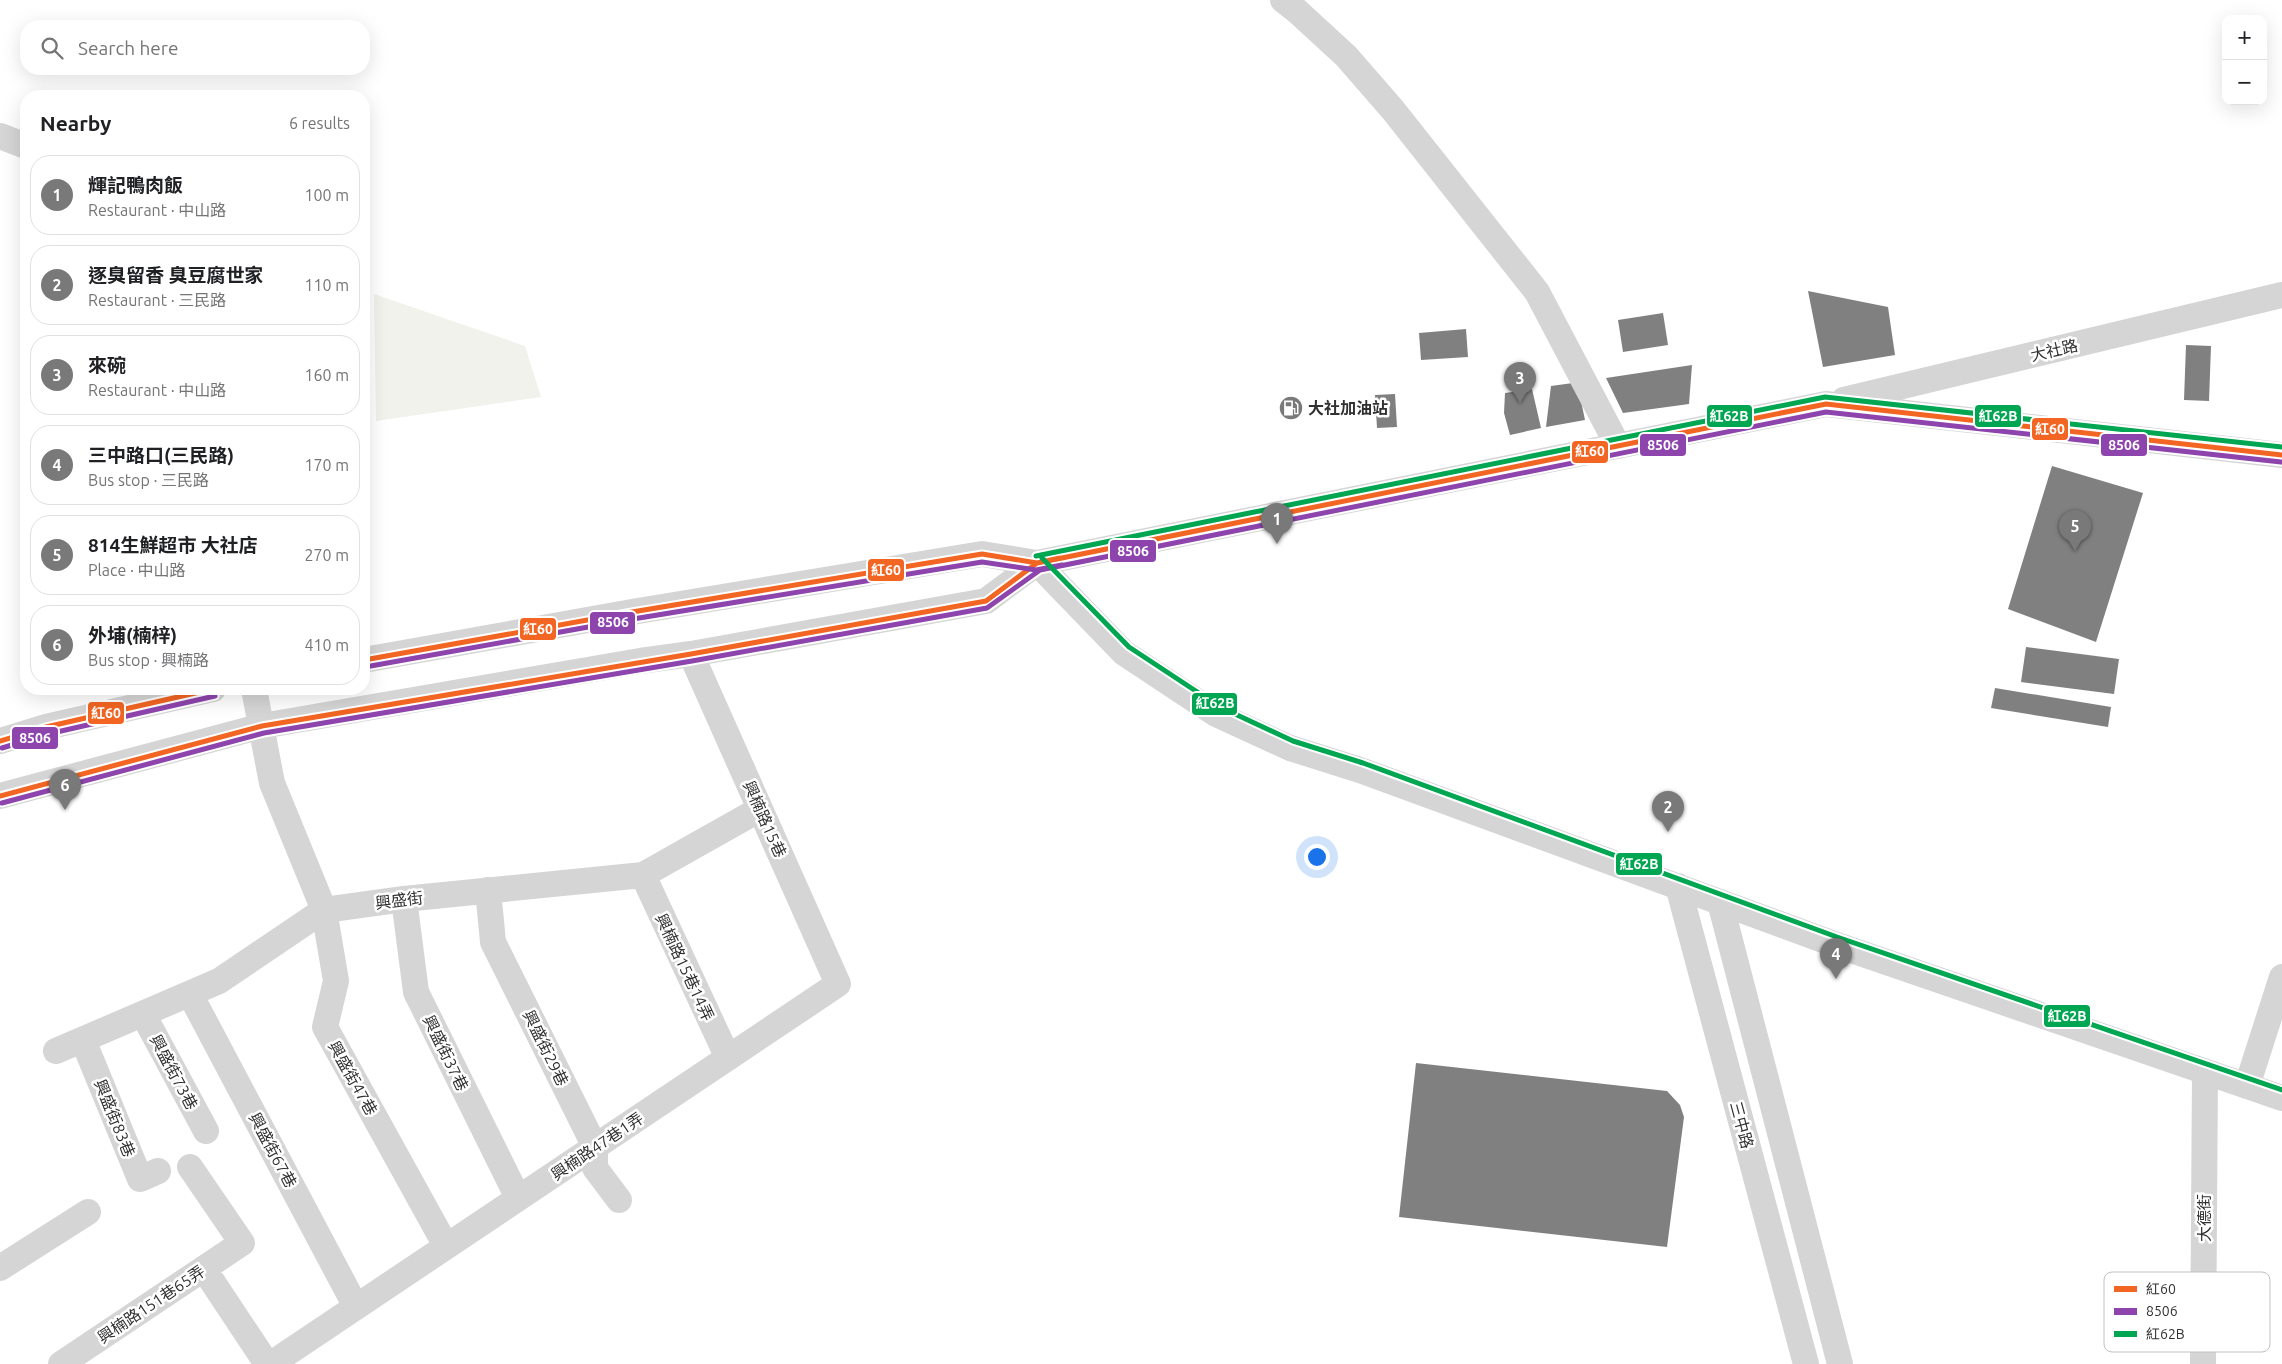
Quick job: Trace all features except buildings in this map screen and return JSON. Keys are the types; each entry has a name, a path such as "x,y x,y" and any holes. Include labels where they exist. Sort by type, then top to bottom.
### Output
{"street":[{"path":"1283,0 1346,56 1387,103 1537,292 1618,446"},
{"path":"0,136 20,144"},
{"name":"大社路","path":"1037,563 1826,404 2282,296"},
{"path":"1826,404 2282,455"},
{"path":"370,659 632,612 982,554 1037,563 1124,653 1216,714 1290,748 1360,770 1834,944 2282,1098"},
{"path":"0,796 262,726 640,661 691,654 986,601 1037,563"},
{"name":"興楠路15巷","path":"691,654 838,984"},
{"path":"0,741 46,727 187,695"},
{"name":"興盛街47巷","path":"255,695 272,782 324,910 336,981 325,1027 446,1246"},
{"name":"興盛街","path":"56,1051 219,981 324,910 404,899 643,875 760,809"},
{"name":"興楠路15巷14弄","path":"643,875 728,1058"},
{"name":"三中路","path":"1678,886 1806,1364"},
{"name":"興盛街29巷","path":"488,890 494,942 595,1147 595,1168 619,1200"},
{"name":"興盛街37巷","path":"404,899 416,992 518,1198"},
{"path":"1720,902 1840,1364"},
{"path":"2247,1086 2282,977"},
{"name":"興楠路47巷1弄","path":"269,1364 838,984"},
{"name":"興盛街67巷","path":"190,994 356,1307"},
{"name":"興盛街73巷","path":"143,1014 206,1131"},
{"name":"興盛街83巷","path":"83,1040 140,1179 158,1171"},
{"name":"大德街","path":"2204,1272 2205,1072"},
{"name":"興楠路151巷65弄","path":"61,1364 242,1243 190,1166"},
{"path":"0,1268 88,1212"},
{"path":"204,1268 269,1364"}],"shaded area":[{"path":"374,294 525,346 541,397 376,421"}],"transit line":[{"name":"紅62B","path":"1036,556 1825,397 2282,447"},
{"name":"紅60","path":"0,796 262,726 691,654 986,601 1037,563 1826,404 2282,455"},
{"name":"8506","path":"2,803 264,733 692,661 987,608 1040,570 1826,412 2281,462"},
{"name":"紅60","path":"370,659 632,612 982,554 1037,563 1060,558"},
{"name":"紅62B","path":"1042,558 1129,647 1220,707 1293,741 1363,763 1837,937 2282,1090"},
{"name":"8506","path":"370,666 633,619 982,562 1036,570 1062,565"},
{"name":"紅60","path":"0,741 46,727 187,695"},
{"name":"8506","path":"2,748 48,734 215,696"}],"place":[{"name":"來碗","path":"1520,403"},
{"name":"大社加油站","path":"1291,408"},
{"name":"輝記鴨肉飯","path":"1277,544"},
{"name":"814生鮮超市 大社店","path":"2075,551"},
{"name":"外埔(楠梓)","path":"65,810"},
{"name":"逐臭留香 臭豆腐世家","path":"1668,832"},
{"name":"三中路口(三民路)","path":"1836,979"}]}
